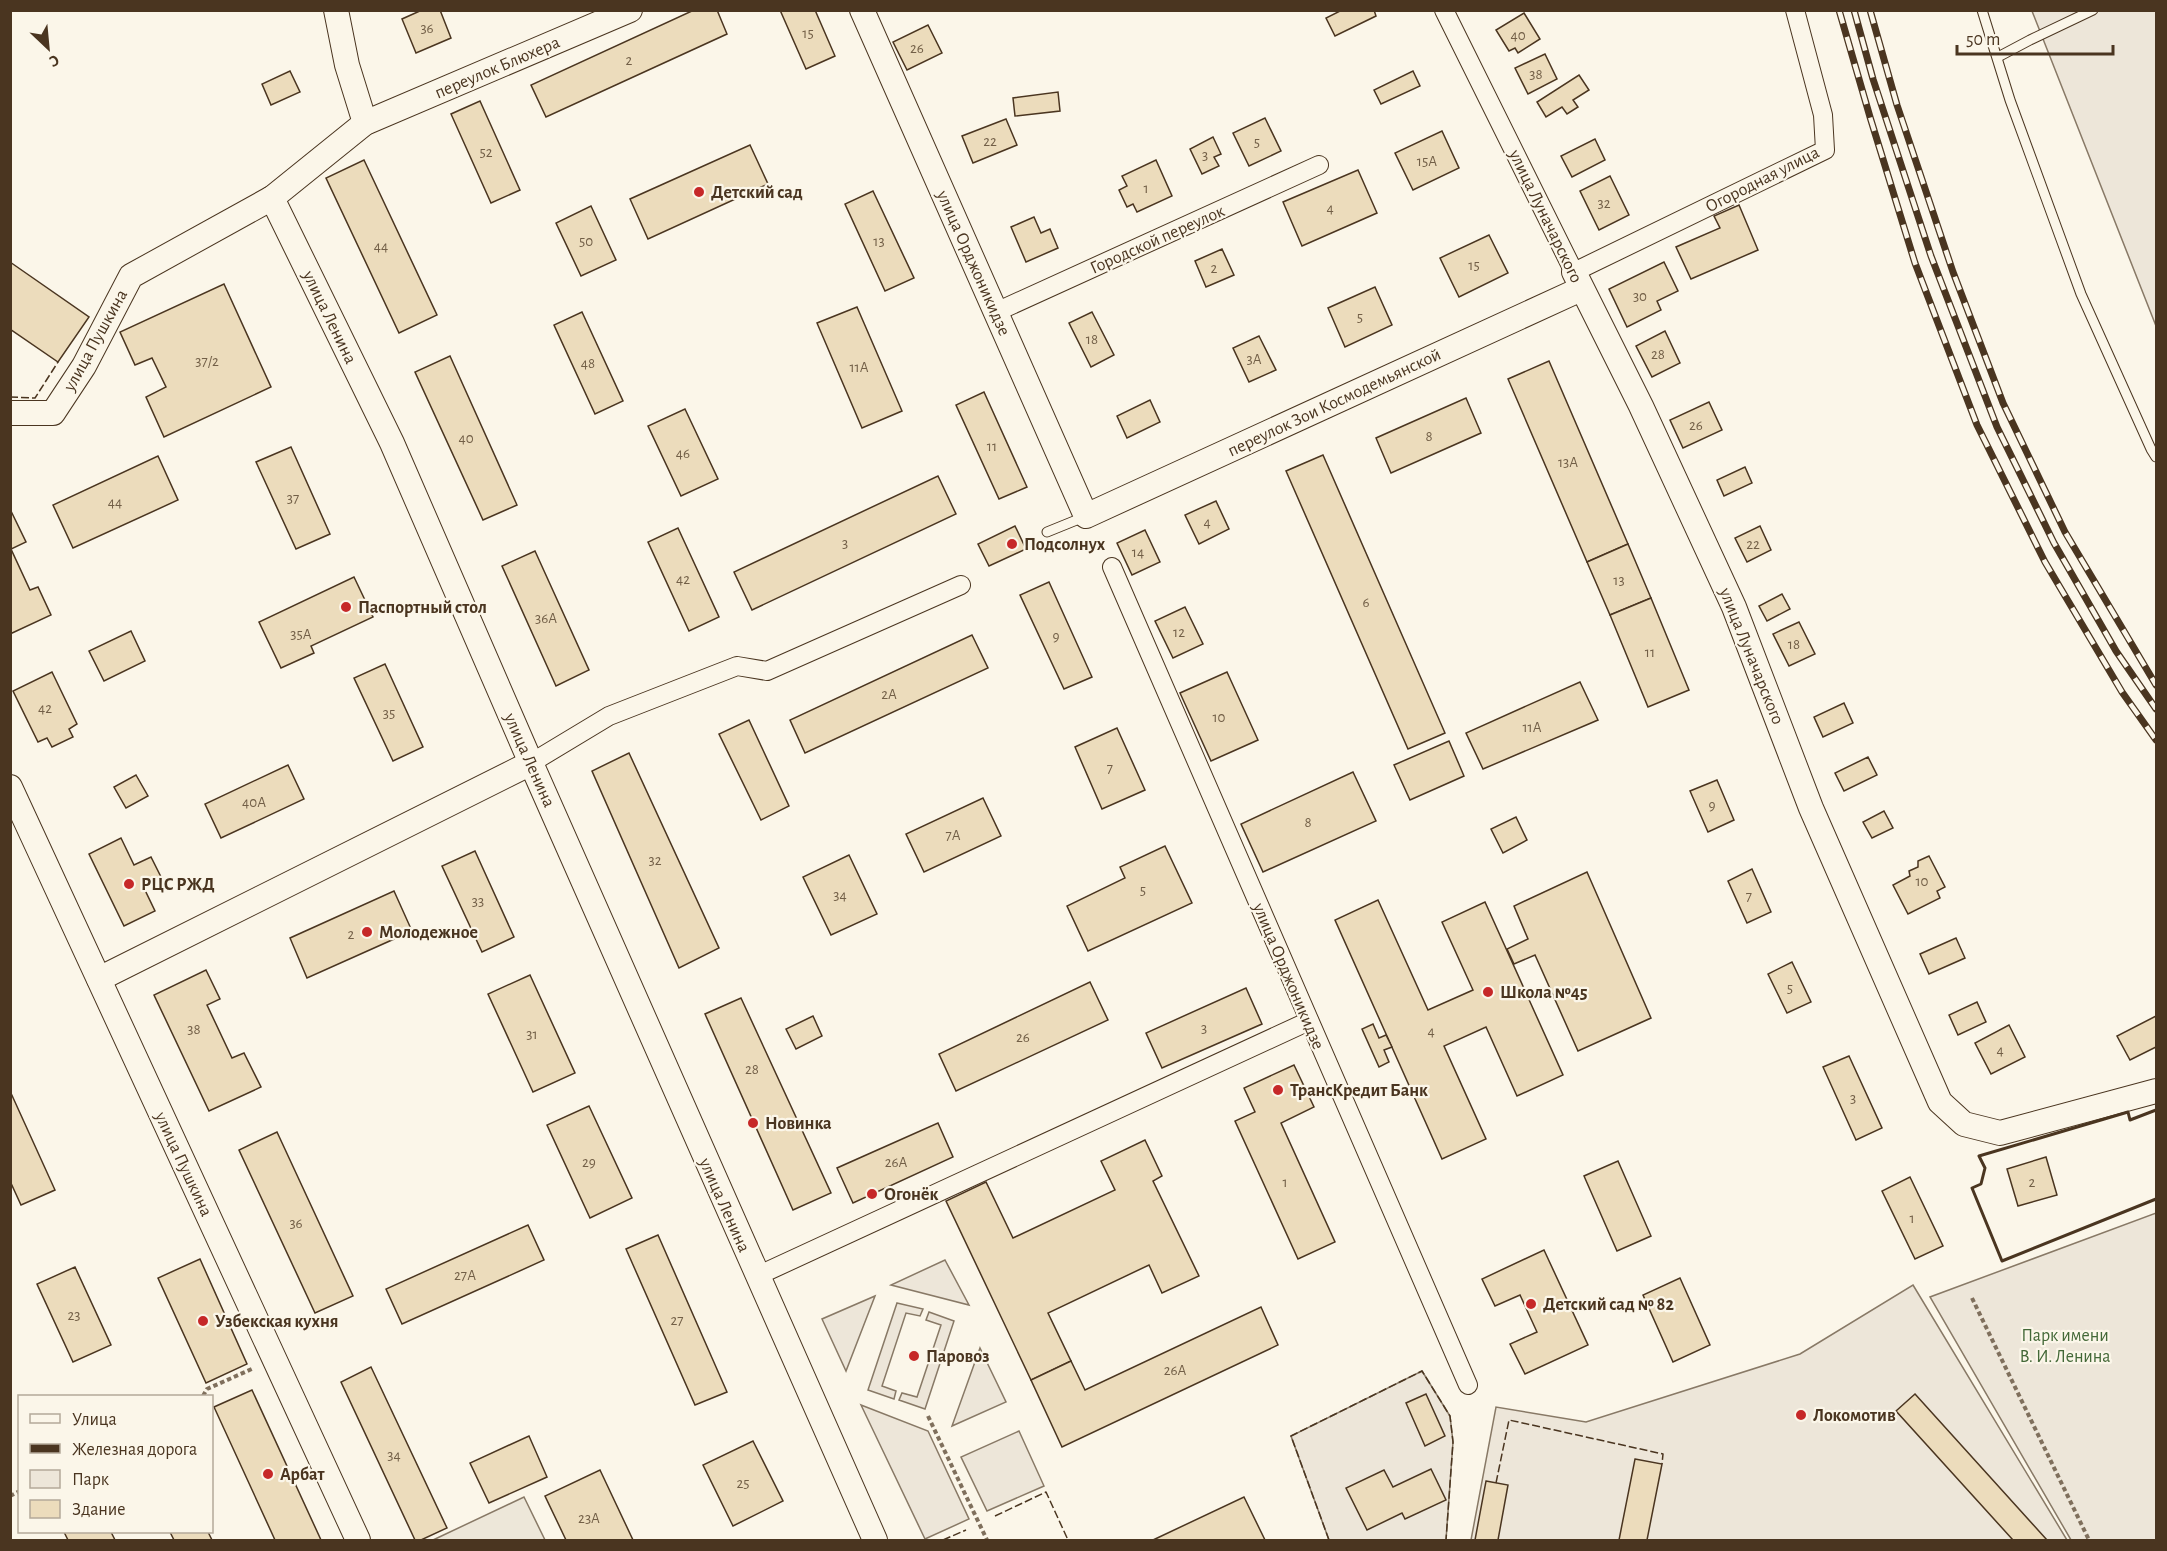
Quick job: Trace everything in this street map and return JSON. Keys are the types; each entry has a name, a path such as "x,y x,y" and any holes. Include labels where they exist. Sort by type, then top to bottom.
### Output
{"street":[{"path":"272,198 365,123 346,65 336,10"},
{"name":"переулок Блюхера","path":"365,123 630,10"},
{"name":"улица Орджоникидзе","path":"862,10 1086,516"},
{"name":"улица Луначарского","path":"1443,10 1641,406 1734,607 1811,808 1940,1101 1964,1124 2001,1133 2157,1091"},
{"name":"Огородная улица","path":"1578,280 1825,150 1823,115 1795,10"},
{"name":"Городской переулок","path":"996,312 1319,165"},
{"name":"улица Пушкина","path":"10,413 53,413 84,366 130,276 272,198"},
{"name":"улица Ленина","path":"272,198 392,443 875,1540"},
{"name":"переулок Зои Космодемьянской","path":"1086,516 1578,280"},
{"name":"улица Орджоникидзе","path":"1112,567 1468,1384"},
{"path":"99,979 531,763 609,716 737,666 767,671 961,585"},
{"name":"улица Пушкина","path":"10,787 358,1540"},
{"path":"757,1276 1309,1021"}],"lane":[{"path":"1982,10 2010,100 2081,294 2151,449 2157,457"},
{"path":"1998,57 2093,10"},
{"path":"1047,532 1086,516"}],"path":[{"path":"1972,1298 2089,1540"},
{"path":"203,1395 207,1389 274,1359"},
{"path":"928,1416 987,1540"}],"green space":[{"path":"2032,11 2156,11 2156,326"},
{"name":"Парк имени В. И. Ленина","path":"2156,1213 2156,1540 2071,1540 1930,1297"},
{"path":"945,1260 969,1305 891,1285"},
{"name":"Локомотив","path":"1913,1285 2067,1540 1471,1540 1496,1407 1586,1422 1800,1354"},
{"path":"875,1296 846,1371 822,1319"},
{"path":"897,1303 923,1309 920,1316 906,1313 882,1386 896,1391 894,1399 868,1390"},
{"path":"929,1312 954,1321 925,1409 899,1400 902,1393 917,1397 941,1325 926,1320"},
{"path":"980,1348 1006,1402 952,1426"},
{"path":"1422,1371 1450,1416 1453,1442 1446,1540 1329,1540 1291,1436"},
{"path":"861,1405 928,1431 969,1519 925,1539"},
{"path":"1019,1431 1044,1486 987,1511 961,1457"}],"shaded area":[{"path":"524,1497 545,1540 433,1540"}],"building":[{"path":"422,10 440,10 451,38 416,53 402,19"},
{"path":"694,10 717,10 727,34 546,117 531,85"},
{"path":"780,10 815,10 835,56 806,69"},
{"path":"1342,10 1374,10 1376,16 1335,36 1326,18"},
{"path":"1524,13 1540,39 1518,53 1515,48 1509,51 1496,30"},
{"path":"928,25 942,53 907,70 893,42"},
{"path":"1545,54 1557,79 1528,94 1515,68"},
{"path":"290,71 300,92 271,105 262,84"},
{"path":"1413,71 1420,86 1381,104 1374,90"},
{"path":"1579,75 1589,90 1573,100 1578,107 1567,114 1562,107 1546,117 1537,102"},
{"path":"1058,92 1060,111 1015,116 1013,98"},
{"path":"480,101 520,190 491,203 451,114"},
{"path":"1265,118 1281,151 1249,166 1233,133"},
{"path":"1006,119 1017,145 973,163 962,136"},
{"path":"1442,131 1459,168 1413,190 1395,153"},
{"path":"1213,137 1221,154 1214,157 1219,166 1202,174 1190,149"},
{"path":"1595,139 1605,160 1572,177 1561,156"},
{"name":"Детский сад","path":"750,145 768,184 648,239 630,199"},
{"path":"364,160 437,315 399,333 326,178"},
{"path":"1156,160 1172,196 1137,212 1133,204 1127,207 1119,190 1127,186 1122,176"},
{"path":"1358,170 1377,213 1302,246 1283,202"},
{"path":"1610,176 1629,215 1599,230 1580,191"},
{"path":"873,191 914,278 885,291 845,204"},
{"path":"1739,205 1758,250 1691,279 1676,247 1720,228 1714,216"},
{"path":"591,206 616,260 581,276 556,223"},
{"path":"1034,217 1041,233 1050,229 1058,248 1026,262 1011,227"},
{"path":"1489,235 1508,273 1459,297 1440,258"},
{"path":"1222,249 1234,275 1206,287 1195,261"},
{"path":"10,262 89,317 58,362 10,329"},
{"path":"1664,262 1678,291 1657,301 1661,310 1627,327 1609,289"},
{"path":"224,284 271,387 164,437 146,397 166,387 152,358 135,365 120,332"},
{"path":"1375,287 1392,325 1345,347 1328,308"},
{"path":"857,307 902,411 862,428 817,323"},
{"path":"582,312 623,401 595,414 554,325"},
{"path":"1092,312 1114,355 1091,367 1069,323"},
{"path":"1665,331 1680,363 1652,377 1636,346"},
{"path":"1259,336 1276,370 1249,382 1233,348"},
{"path":"450,356 517,505 483,520 415,372"},
{"path":"1549,361 1628,544 1587,562 1508,379"},
{"path":"984,392 1027,487 999,499 956,405"},
{"path":"1466,398 1481,433 1391,473 1376,438"},
{"path":"1150,400 1160,422 1127,438 1117,416"},
{"path":"1709,402 1722,430 1683,448 1670,420"},
{"path":"685,409 718,479 681,496 648,426"},
{"path":"291,447 330,534 296,549 256,462"},
{"path":"1323,455 1445,733 1408,749 1286,471"},
{"path":"158,456 178,500 73,548 53,505"},
{"path":"1745,467 1752,483 1724,496 1717,480"},
{"path":"938,476 956,514 752,610 734,572"},
{"path":"1216,501 1229,529 1199,544 1185,515"},
{"path":"10,509 26,542 11,549 30,590 38,587 51,615 10,634"},
{"path":"1015,526 1026,549 989,566 978,544"},
{"path":"1760,526 1771,550 1747,562 1735,538"},
{"path":"678,528 719,617 689,631 648,542"},
{"path":"1145,530 1160,562 1132,575 1117,543"},
{"path":"1628,544 1651,598 1610,615 1587,562"},
{"path":"535,551 589,670 556,686 502,566"},
{"path":"354,577 373,617 311,646 314,653 281,668 259,622"},
{"path":"1049,582 1092,677 1064,689 1020,595"},
{"path":"1782,594 1790,609 1767,621 1759,606"},
{"path":"1651,598 1689,690 1648,707 1610,615"},
{"path":"1185,607 1203,644 1173,658 1155,621"},
{"path":"1799,622 1815,654 1789,666 1773,634"},
{"path":"131,631 145,661 104,681 89,651"},
{"path":"972,635 988,668 805,753 790,720"},
{"path":"385,664 423,747 393,761 354,678"},
{"path":"52,672 77,724 69,729 73,737 52,747 47,738 38,742 13,691"},
{"path":"1227,672 1258,740 1211,761 1180,693"},
{"path":"1580,682 1598,720 1483,769 1466,733"},
{"path":"1844,703 1853,723 1823,737 1814,717"},
{"path":"749,720 789,806 761,820 719,734"},
{"path":"1117,728 1145,790 1102,809 1075,747"},
{"path":"1449,741 1464,776 1410,800 1394,765"},
{"path":"629,753 719,948 679,968 592,771"},
{"path":"1868,757 1877,775 1844,791 1835,773"},
{"path":"288,765 304,799 221,838 205,804"},
{"path":"1353,772 1376,821 1263,872 1241,824"},
{"path":"136,775 148,796 126,808 114,787"},
{"path":"1717,780 1734,820 1708,832 1690,791"},
{"path":"983,798 1001,836 924,872 906,834"},
{"path":"1884,811 1893,828 1872,838 1863,822"},
{"path":"1516,817 1527,840 1503,853 1491,829"},
{"name":"РЦС РЖД","path":"121,838 134,865 151,857 162,879 144,888 155,911 124,926 89,854"},
{"path":"1165,846 1192,903 1088,951 1067,906 1125,878 1120,867"},
{"path":"475,851 514,937 482,952 442,866"},
{"path":"849,855 877,914 831,935 803,877"},
{"path":"1929,856 1945,887 1937,891 1940,898 1908,914 1893,885 1910,876 1909,871 1918,867 1918,861"},
{"path":"1752,869 1771,912 1747,923 1728,881"},
{"path":"1587,872 1651,1018 1578,1051 1535,955 1514,964 1507,949 1528,939 1514,906"},
{"path":"394,891 412,931 307,978 290,938"},
{"path":"1378,900 1428,1010 1473,990 1442,922 1485,902 1563,1075 1517,1096 1486,1027 1444,1046 1486,1139 1442,1159 1335,920"},
{"path":"1956,938 1965,958 1929,974 1920,954"},
{"path":"1792,962 1811,1002 1787,1013 1768,974"},
{"path":"206,970 220,999 207,1005 232,1058 244,1053 261,1087 209,1111 154,995"},
{"path":"530,975 575,1073 533,1092 488,994"},
{"path":"1090,982 1108,1020 956,1091 939,1054"},
{"path":"1246,988 1262,1024 1162,1068 1146,1033"},
{"path":"741,998 831,1193 793,1210 705,1014"},
{"path":"1977,1002 1986,1022 1958,1035 1949,1015"},
{"path":"813,1016 822,1036 796,1049 786,1029"},
{"path":"2156,1016 2156,1047 2130,1060 2117,1036"},
{"path":"1373,1024 1379,1038 1386,1035 1392,1047 1384,1050 1389,1062 1379,1067 1362,1029"},
{"path":"2009,1025 2025,1057 1991,1074 1975,1043"},
{"path":"1849,1056 1882,1128 1856,1140 1823,1067"},
{"path":"1294,1065 1314,1107 1281,1123 1335,1242 1298,1259 1235,1121 1255,1112 1244,1088"},
{"path":"10,1091 55,1190 21,1205 10,1181"},
{"path":"589,1106 632,1198 590,1218 547,1125"},
{"path":"938,1123 953,1157 853,1203 837,1168"},
{"path":"277,1132 353,1296 315,1313 239,1150"},
{"path":"1145,1140 1162,1176 1153,1181 1199,1276 1162,1293 1149,1265 1048,1313 1071,1361 1031,1380 946,1201 986,1182 1013,1238 1115,1190 1101,1161"},
{"path":"2046,1157 2057,1195 2018,1206 2007,1169"},
{"path":"1618,1161 1651,1236 1617,1251 1584,1176"},
{"path":"1910,1177 1943,1246 1915,1259 1882,1191"},
{"path":"528,1225 544,1260 402,1324 386,1289"},
{"path":"658,1235 727,1392 695,1405 626,1249"},
{"path":"1544,1250 1588,1345 1525,1374 1510,1344 1537,1332 1520,1295 1495,1306 1482,1279"},
{"name":"Узбекская кухня","path":"200,1259 247,1364 206,1383 158,1278"},
{"path":"75,1267 111,1345 73,1362 37,1284"},
{"path":"1680,1278 1710,1345 1673,1362 1643,1295"},
{"path":"1261,1307 1278,1345 1062,1447 1031,1380 1071,1361 1085,1390"},
{"path":"371,1367 447,1528 421,1540 415,1540 341,1382"},
{"name":"Арбат","path":"252,1390 321,1540 275,1540 214,1407"},
{"path":"1426,1394 1445,1436 1425,1446 1406,1403"},
{"path":"1915,1394 2047,1540 2013,1540 1896,1411"},
{"path":"529,1436 547,1477 489,1503 470,1463"},
{"path":"753,1441 783,1501 733,1526 703,1465"},
{"path":"1635,1459 1662,1464 1647,1540 1619,1540"},
{"path":"1431,1469 1446,1500 1405,1519 1402,1513 1367,1530 1346,1488 1384,1470 1393,1487"},
{"path":"600,1470 633,1540 566,1540 545,1496"},
{"path":"1486,1481 1508,1485 1498,1540 1475,1540"},
{"path":"1244,1497 1265,1540 1153,1540"},
{"path":"64,1533 112,1533 115,1540 68,1540"},
{"path":"170,1533 208,1533 212,1540 174,1540"}],"railway":[{"path":"1839,10 1915,263 1977,425 2045,562 2122,692 2156,740"},
{"path":"1854,10 1873,79 1931,256 1997,427 2054,543 2116,651 2156,709"},
{"path":"1870,10 1897,105 1953,272 2003,403 2065,532 2156,685"}],"fence":[{"path":"10,397 35,398 58,362"},
{"path":"1329,1540 1291,1436 1422,1371 1450,1416 1453,1442 1446,1540"},
{"path":"1496,1483 1509,1420 1663,1454 1662,1464"},
{"path":"995,1516 1046,1492 1068,1540"},
{"path":"943,1540 966,1530"}],"wall":[{"path":"2156,1110 2130,1120 2128,1112 1979,1156 1985,1168 1981,1184 1972,1188 2002,1261 2156,1199"}],"place":[{"name":"Детский сад","path":"699,192"},
{"name":"Подсолнух","path":"1012,544"},
{"name":"Паспортный стол","path":"346,607"},
{"name":"РЦС РЖД","path":"129,884"},
{"name":"Молодежное","path":"367,932"},
{"name":"Школа №45","path":"1488,992"},
{"name":"ТрансКредит Банк","path":"1278,1090"},
{"name":"Новинка","path":"753,1123"},
{"name":"Огонёк","path":"872,1194"},
{"name":"Детский сад № 82","path":"1531,1304"},
{"name":"Узбекская кухня","path":"203,1321"},
{"name":"Паровоз","path":"914,1356"},
{"name":"Локомотив","path":"1801,1415"},
{"name":"Арбат","path":"268,1474"}]}
